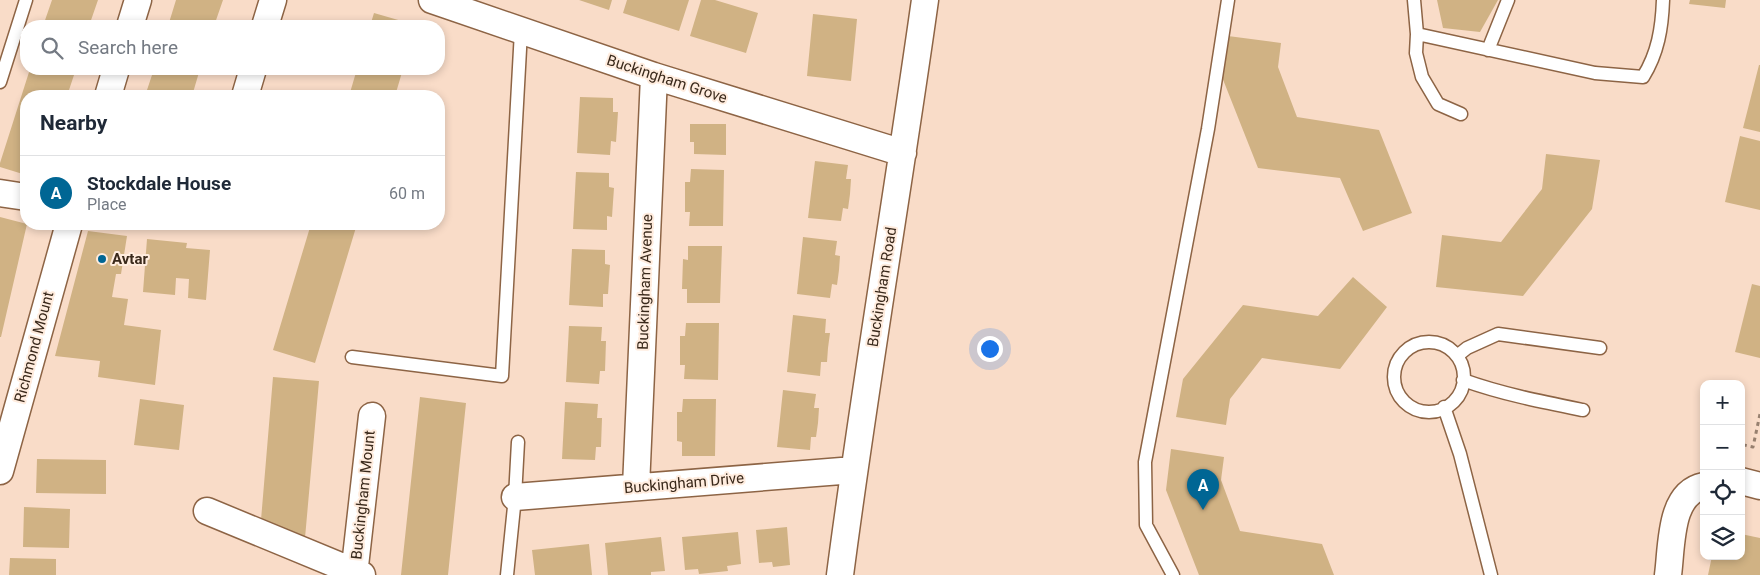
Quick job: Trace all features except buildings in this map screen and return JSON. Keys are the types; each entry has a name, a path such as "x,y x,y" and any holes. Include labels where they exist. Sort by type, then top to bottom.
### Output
{"street":[{"path":"132,20 138,0"},
{"path":"267,20 273,0"},
{"name":"Buckingham Grove","path":"432,0 654,76 903,153"},
{"name":"Buckingham Road","path":"840,575 854,470 925,0"},
{"path":"110,90 114,75"},
{"path":"247,90 251,75"},
{"name":"Buckingham Avenue","path":"636,487 654,76"},
{"path":"0,193 20,196"},
{"name":"Richmond Mount","path":"0,471 67,230"},
{"name":"Buckingham Mount","path":"357,574 372,416"},
{"name":"Buckingham Drive","path":"515,497 854,470"},
{"path":"1745,482 1760,486"},
{"path":"1668,575 1676,511 1685,497 1695,488 1700,487"},
{"path":"207,511 357,574"}],"lane":[{"path":"0,82 26,0"},
{"path":"1173,575 1146,525 1145,462 1208,128 1228,0"},
{"path":"1414,0 1417,34 1416,53 1422,77 1438,104 1461,114"},
{"path":"1488,50 1508,0"},
{"path":"1417,34 1595,74 1643,77 1653,61 1660,37 1663,0"},
{"path":"352,357 502,376 520,31"},
{"path":"1457,356 1468,348 1498,334 1600,348"},
{"path":"1438,343 1448,348 1457,356 1462,366 1462,388 1448,406 1438,410 1426,411 1415,408 1405,402 1398,393 1394,382 1394,370 1398,360 1406,350 1416,344 1438,343"},
{"path":"1463,380 1481,387 1583,410"},
{"path":"1444,407 1460,454 1491,575"},
{"path":"507,575 515,497 518,442"}],"path":[{"path":"1745,445 1753,446 1760,414"}],"place":[{"name":"Avtar","path":"102,259"},
{"name":"Stockdale House","path":"1203,510"}]}
